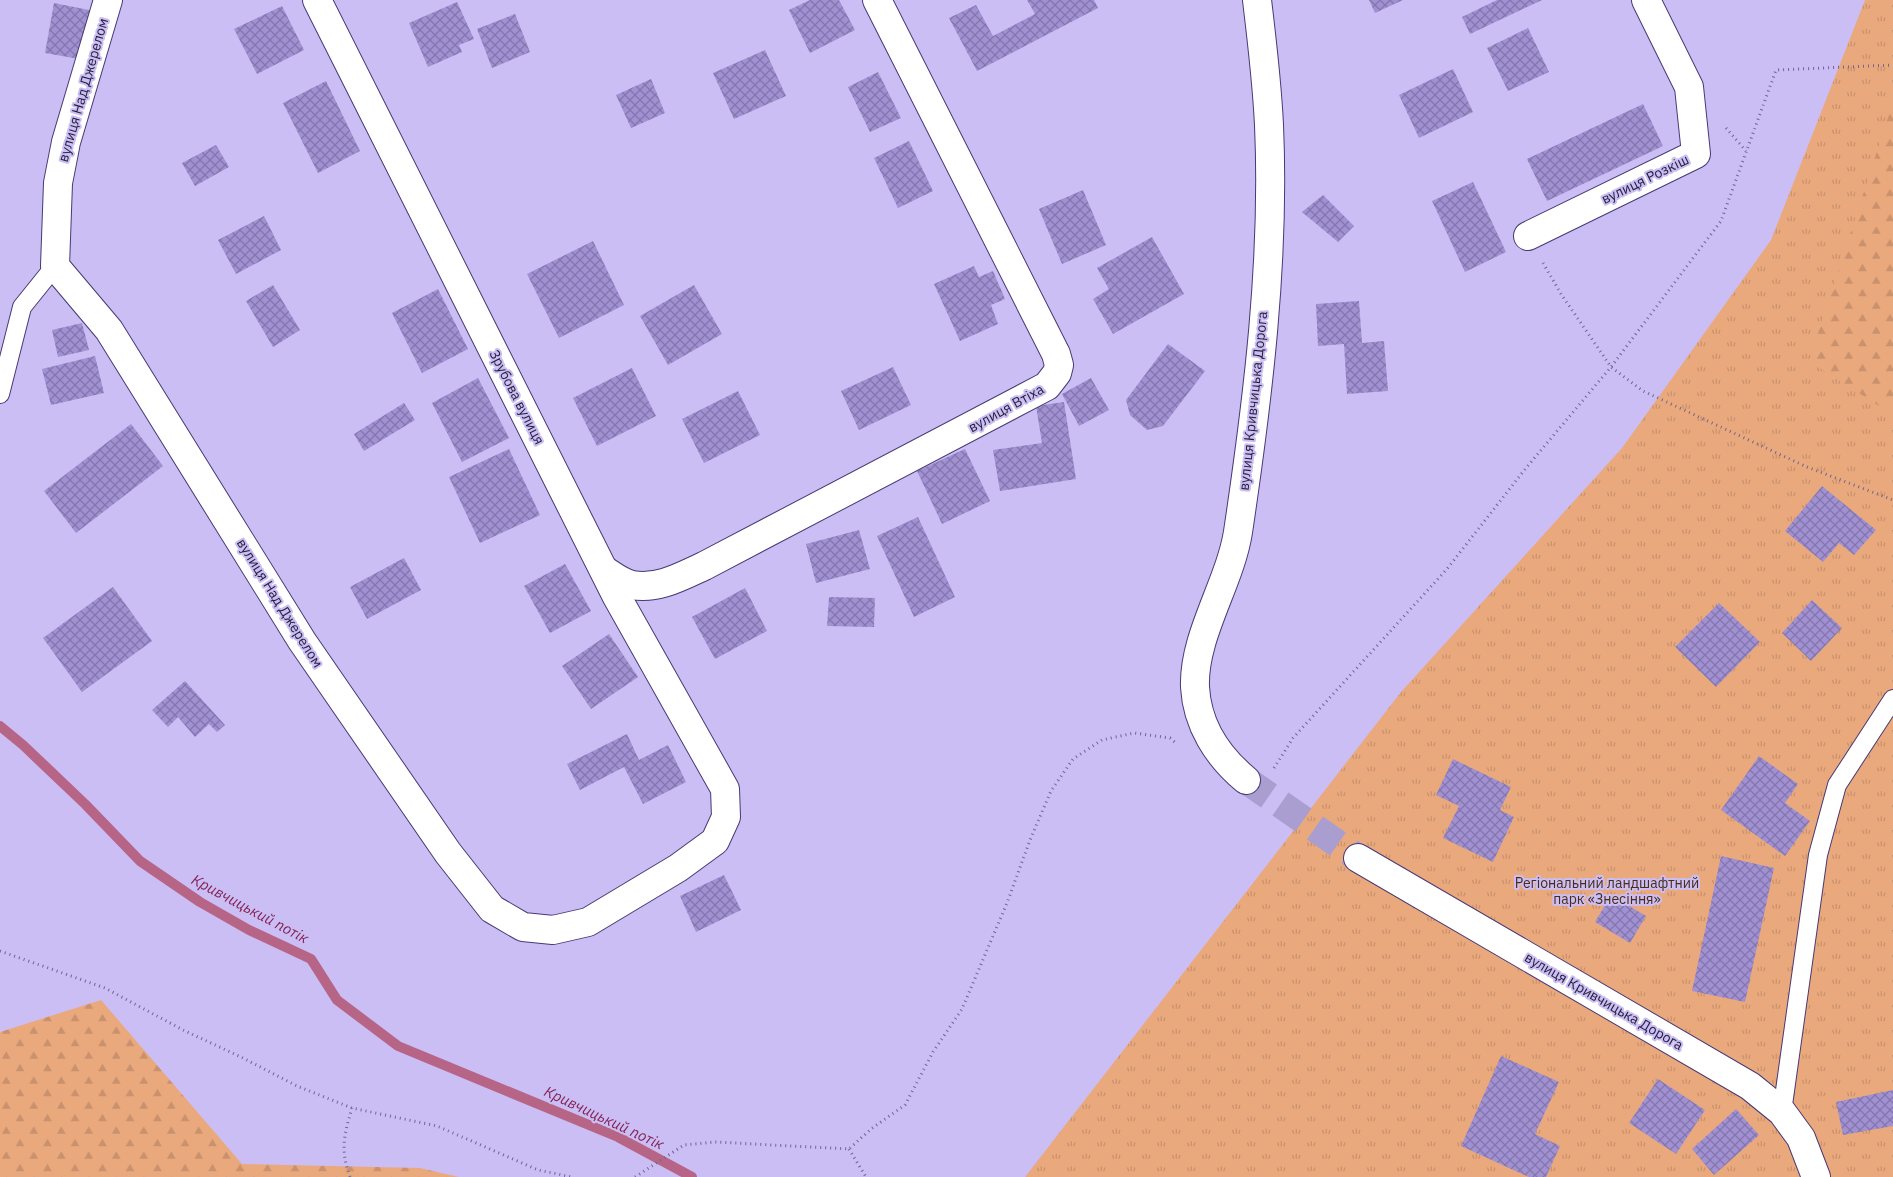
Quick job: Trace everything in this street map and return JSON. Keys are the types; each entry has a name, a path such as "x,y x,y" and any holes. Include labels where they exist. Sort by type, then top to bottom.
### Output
{"street":[{"name":"вулиця Над Джерелом","path":"108,0 66,142 58,183 55,266 109,330 302,641 448,853 492,909 523,927 553,930 588,922 678,868 714,841 726,817 725,789"},
{"name":"Зрубова вулиця","path":"317,0 622,606 725,789"},
{"name":"вулиця Втіха","path":"604,570 631,585 649,586 666,583 704,566 990,417 1047,386 1057,373 1056,354 876,0"},
{"name":"вулиця Кривчицька Дорога","path":"1257,0 1269,125 1269,227 1260,356 1247,472 1236,540 1199,652 1195,686 1198,711 1211,741 1233,769 1258,777"},
{"name":"вулиця Розкіш","path":"1528,236 1696,154 1689,87 1646,0"},
{"name":"вулиця Кривчицька Дорога","path":"1358,858 1750,1086 1782,1112 1801,1138 1816,1177"}],"lane":[{"path":"0,394 22,307 55,266"},
{"path":"1782,1112 1818,855 1837,785 1893,698"}],"path":[{"path":"1258,777 1447,569 1526,468 1611,367 1721,221 1776,70 1893,65"},
{"path":"1528,236 1561,294 1611,367 1643,391 1807,466 1893,500"},
{"path":"635,1177 684,1145 715,1142 849,1148 905,1105 933,1052 962,1009 1007,903 1030,840 1051,791 1073,759 1102,740 1134,733 1170,738 1184,748"},
{"path":"0,951 105,988 183,1030 241,1056 297,1086 352,1108 437,1126 538,1170 572,1177"},
{"path":"350,1177 344,1159 345,1132 352,1108"},
{"path":"849,1148 866,1177"}],"green space":[{"name":"Регіональний ландшафтний парк «Знесіння»","path":"1865,0 1893,0 1893,1177 1025,1177 1401,692 1622,448 1771,240"},
{"path":"1893,102 1893,415 1809,361"},
{"path":"101,1000 242,1164 420,1168 459,1177 0,1177 0,1032"}],"building":[{"path":"810,0 839,0 855,30 810,53 789,10"},
{"path":"1027,0 1094,0 1098,8 977,71 949,18 976,5 993,36 1035,14"},
{"path":"1369,0 1403,0 1375,13"},
{"path":"1497,0 1542,0 1470,34 1462,17"},
{"path":"457,2 474,39 459,45 462,52 428,67 409,23"},
{"path":"54,3 94,11 85,60 45,53"},
{"path":"282,6 304,50 257,74 234,29"},
{"path":"515,14 530,52 492,68 477,29"},
{"path":"1528,28 1549,72 1508,91 1487,48"},
{"path":"765,50 786,96 734,119 713,73"},
{"path":"1453,69 1473,112 1419,138 1399,95"},
{"path":"878,72 901,118 870,132 848,87"},
{"path":"651,79 665,113 631,128 616,95"},
{"path":"326,81 360,151 318,173 283,103"},
{"path":"1643,104 1663,146 1547,201 1527,159"},
{"path":"909,141 933,191 898,208 874,158"},
{"path":"216,145 229,167 195,186 182,163"},
{"path":"1473,182 1506,252 1465,272 1432,201"},
{"path":"1083,190 1106,245 1062,264 1039,209"},
{"path":"1323,195 1354,226 1338,242 1302,212"},
{"path":"264,216 281,250 236,274 218,240"},
{"path":"1152,237 1184,294 1113,334 1093,299 1109,289 1097,268"},
{"path":"593,241 624,305 559,338 527,274"},
{"path":"974,266 979,277 993,271 1005,299 991,305 998,324 960,341 934,284"},
{"path":"273,285 300,330 273,347 246,301"},
{"path":"694,285 722,334 668,365 640,316"},
{"path":"438,289 468,349 422,373 392,313"},
{"path":"1359,301 1362,343 1384,341 1388,391 1347,394 1344,344 1318,346 1316,304"},
{"path":"82,323 89,350 58,357 52,330"},
{"path":"1168,344 1205,371 1163,426 1147,430 1130,415 1126,400"},
{"path":"95,356 104,393 51,405 42,369"},
{"path":"893,367 911,405 859,430 841,391"},
{"path":"632,368 656,416 597,446 573,398"},
{"path":"478,378 509,438 462,462 432,403"},
{"path":"1091,378 1109,410 1079,426 1062,394"},
{"path":"738,391 760,435 704,463 682,419"},
{"path":"1064,402 1076,479 1000,491 993,450 1042,443 1036,406"},
{"path":"404,403 415,420 364,451 354,434"},
{"path":"131,424 163,466 76,533 44,491"},
{"path":"509,449 540,515 480,543 449,477"},
{"path":"965,449 990,501 942,524 917,471"},
{"path":"1822,486 1876,530 1854,555 1839,543 1823,562 1785,531"},
{"path":"918,517 955,597 914,617 877,536"},
{"path":"859,530 870,569 816,583 806,544"},
{"path":"404,558 421,590 367,619 350,587"},
{"path":"565,564 591,611 550,633 524,586"},
{"path":"113,587 152,641 82,692 43,638"},
{"path":"745,588 767,631 715,659 692,617"},
{"path":"829,597 875,598 874,627 827,626"},
{"path":"1812,600 1842,628 1811,661 1782,633"},
{"path":"1719,603 1760,642 1716,687 1675,647"},
{"path":"609,634 638,677 591,709 562,666"},
{"path":"185,681 225,725 217,732 209,724 195,737 178,717 168,727 152,710"},
{"path":"627,734 639,760 668,745 686,782 643,804 624,767 580,790 567,764"},
{"path":"1759,756 1798,784 1785,803 1810,821 1785,856 1721,810"},
{"path":"1453,759 1511,787 1500,810 1514,817 1493,862 1443,838 1459,806 1436,795"},
{"path":"1721,856 1774,868 1745,1002 1692,991"},
{"path":"724,875 741,910 696,932 680,896"},
{"path":"1611,895 1646,916 1630,943 1595,922"},
{"path":"1501,1056 1559,1082 1535,1134 1560,1146 1546,1177 1529,1177 1461,1146"},
{"path":"1658,1079 1705,1110 1676,1154 1629,1123"},
{"path":"1893,1090 1893,1126 1843,1135 1836,1102"},
{"path":"1736,1109 1759,1135 1714,1175 1692,1149"}],"waterway":[{"name":"Кривчицький потік","path":"0,726 23,745 85,804 140,861 200,902 249,930 311,959 337,1000 398,1046 618,1137 692,1177"}],"tunnel":[{"path":"1246,780 1358,858"}]}
